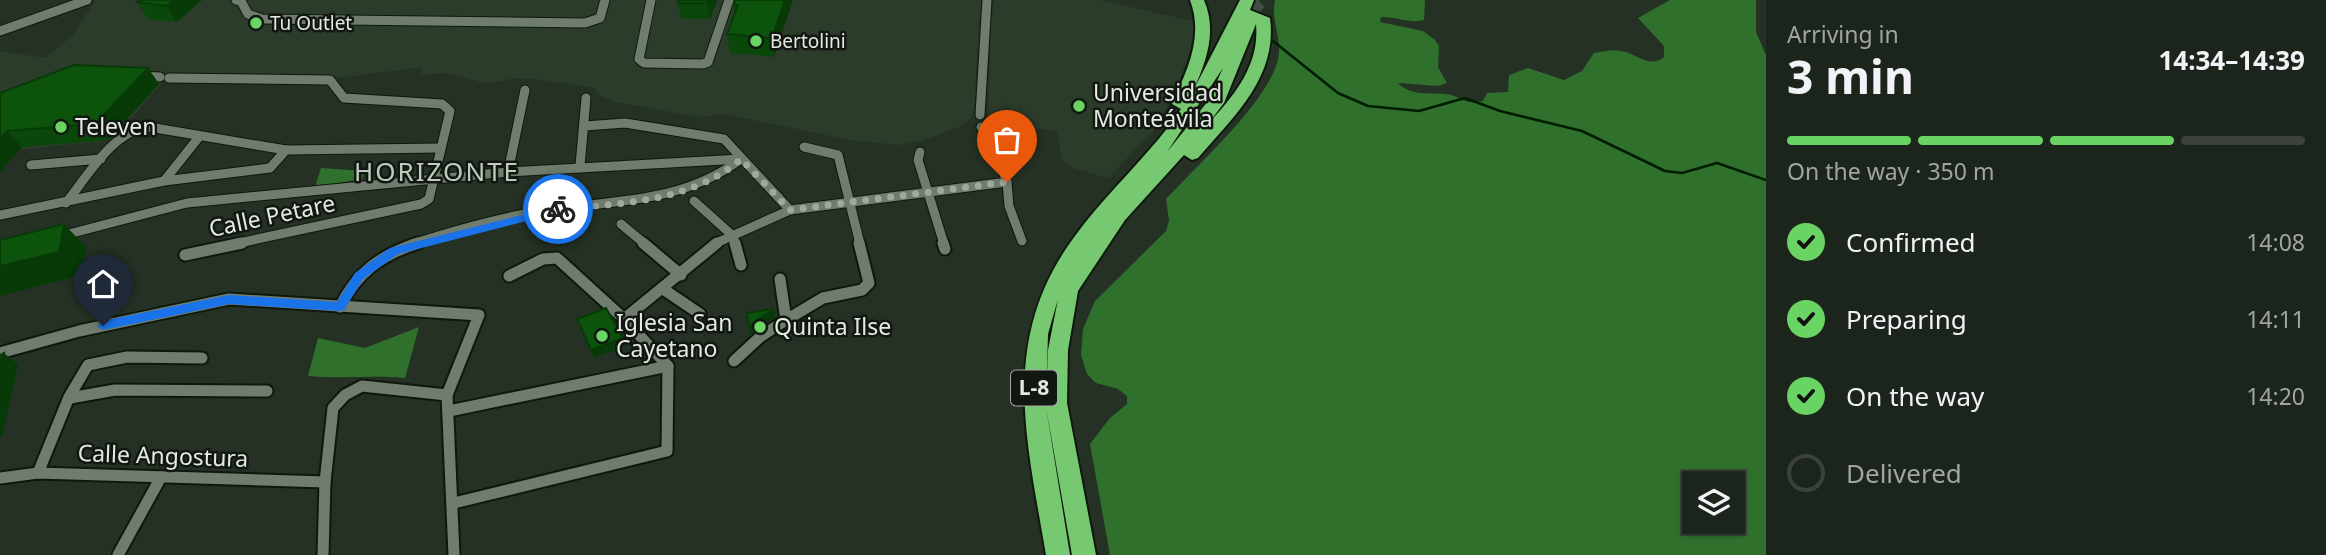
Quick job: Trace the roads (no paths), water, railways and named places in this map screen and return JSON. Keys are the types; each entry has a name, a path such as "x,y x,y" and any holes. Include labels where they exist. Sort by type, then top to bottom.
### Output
{"highway":[{"path":"1160,149 1203,41 1205,23 1197,0"},
{"name":"L-8","path":"1058,555 1034,402 1038,334 1045,304 1086,231 1160,149 1196,95 1247,0"},
{"name":"L-8","path":"1084,555 1056,402 1058,350 1069,290 1098,244 1216,103 1258,0"},
{"path":"1098,244 1192,154 1246,89 1258,70 1266,39 1263,18"}],"street":[{"path":"0,31 87,0"},
{"path":"236,0 241,1 248,14 261,19 585,23 596,20 606,0"},
{"path":"650,0 639,59 644,63 703,64 708,62 729,0"},
{"path":"980,115 987,0"},
{"path":"130,76 326,80 334,82 339,96 344,98 446,104 450,111 434,179"},
{"path":"508,172 525,90"},
{"path":"580,166 586,98"},
{"path":"585,126 625,123 718,137 729,144 790,210"},
{"path":"66,203 101,159 134,128 149,127 286,149 441,148"},
{"path":"981,127 988,132 1007,182 1009,206 1022,241"},
{"path":"164,181 199,137"},
{"path":"734,361 760,337 823,298 868,286 837,153 804,147"},
{"path":"0,215 164,181 270,168 286,149"},
{"path":"920,152 918,160 945,249"},
{"path":"31,165 101,159"},
{"path":"52,238 174,205 580,166 741,159"},
{"path":"340,307 359,276 379,259 402,248 536,212 655,197 722,174 741,159"},
{"name":"Calle Petare","path":"185,255 421,204 429,199 434,179"},
{"path":"624,319 681,275 716,243 790,210 1007,182"},
{"path":"694,201 733,236 741,265"},
{"path":"621,224 681,275"},
{"path":"454,503 667,451 668,366 624,319 557,258 543,259 509,276"},
{"path":"780,279 786,320"},
{"path":"663,289 700,314"},
{"path":"0,353 79,331 222,300 479,315 447,395 454,503 454,555"},
{"path":"38,473 79,373 88,365 116,358 202,358"},
{"path":"449,411 668,366"},
{"path":"323,555 325,482 334,408 345,395 362,386 447,395"},
{"path":"70,398 115,390 267,391"},
{"name":"Calle Angostura","path":"0,478 38,473 325,482"},
{"path":"118,555 161,477"}],"waterway":[{"path":"1273,41 1338,93 1368,106 1419,111 1465,98 1500,111 1582,131 1665,171 1682,173 1717,163 1766,180"}],"tunnel":[{"path":"1247,0 1263,18"}],"place":[{"name":"Tu Outlet","path":"256,23"},
{"name":"Bertolini","path":"756,41"},
{"name":"Universidad Monteávila","path":"1079,106"},
{"name":"Televen","path":"61,127"},
{"name":"Quinta Ilse","path":"760,327"},
{"name":"Iglesia San Cayetano","path":"602,336"}],"district":[{"name":"HORIZONTE","path":"437,172"}]}
